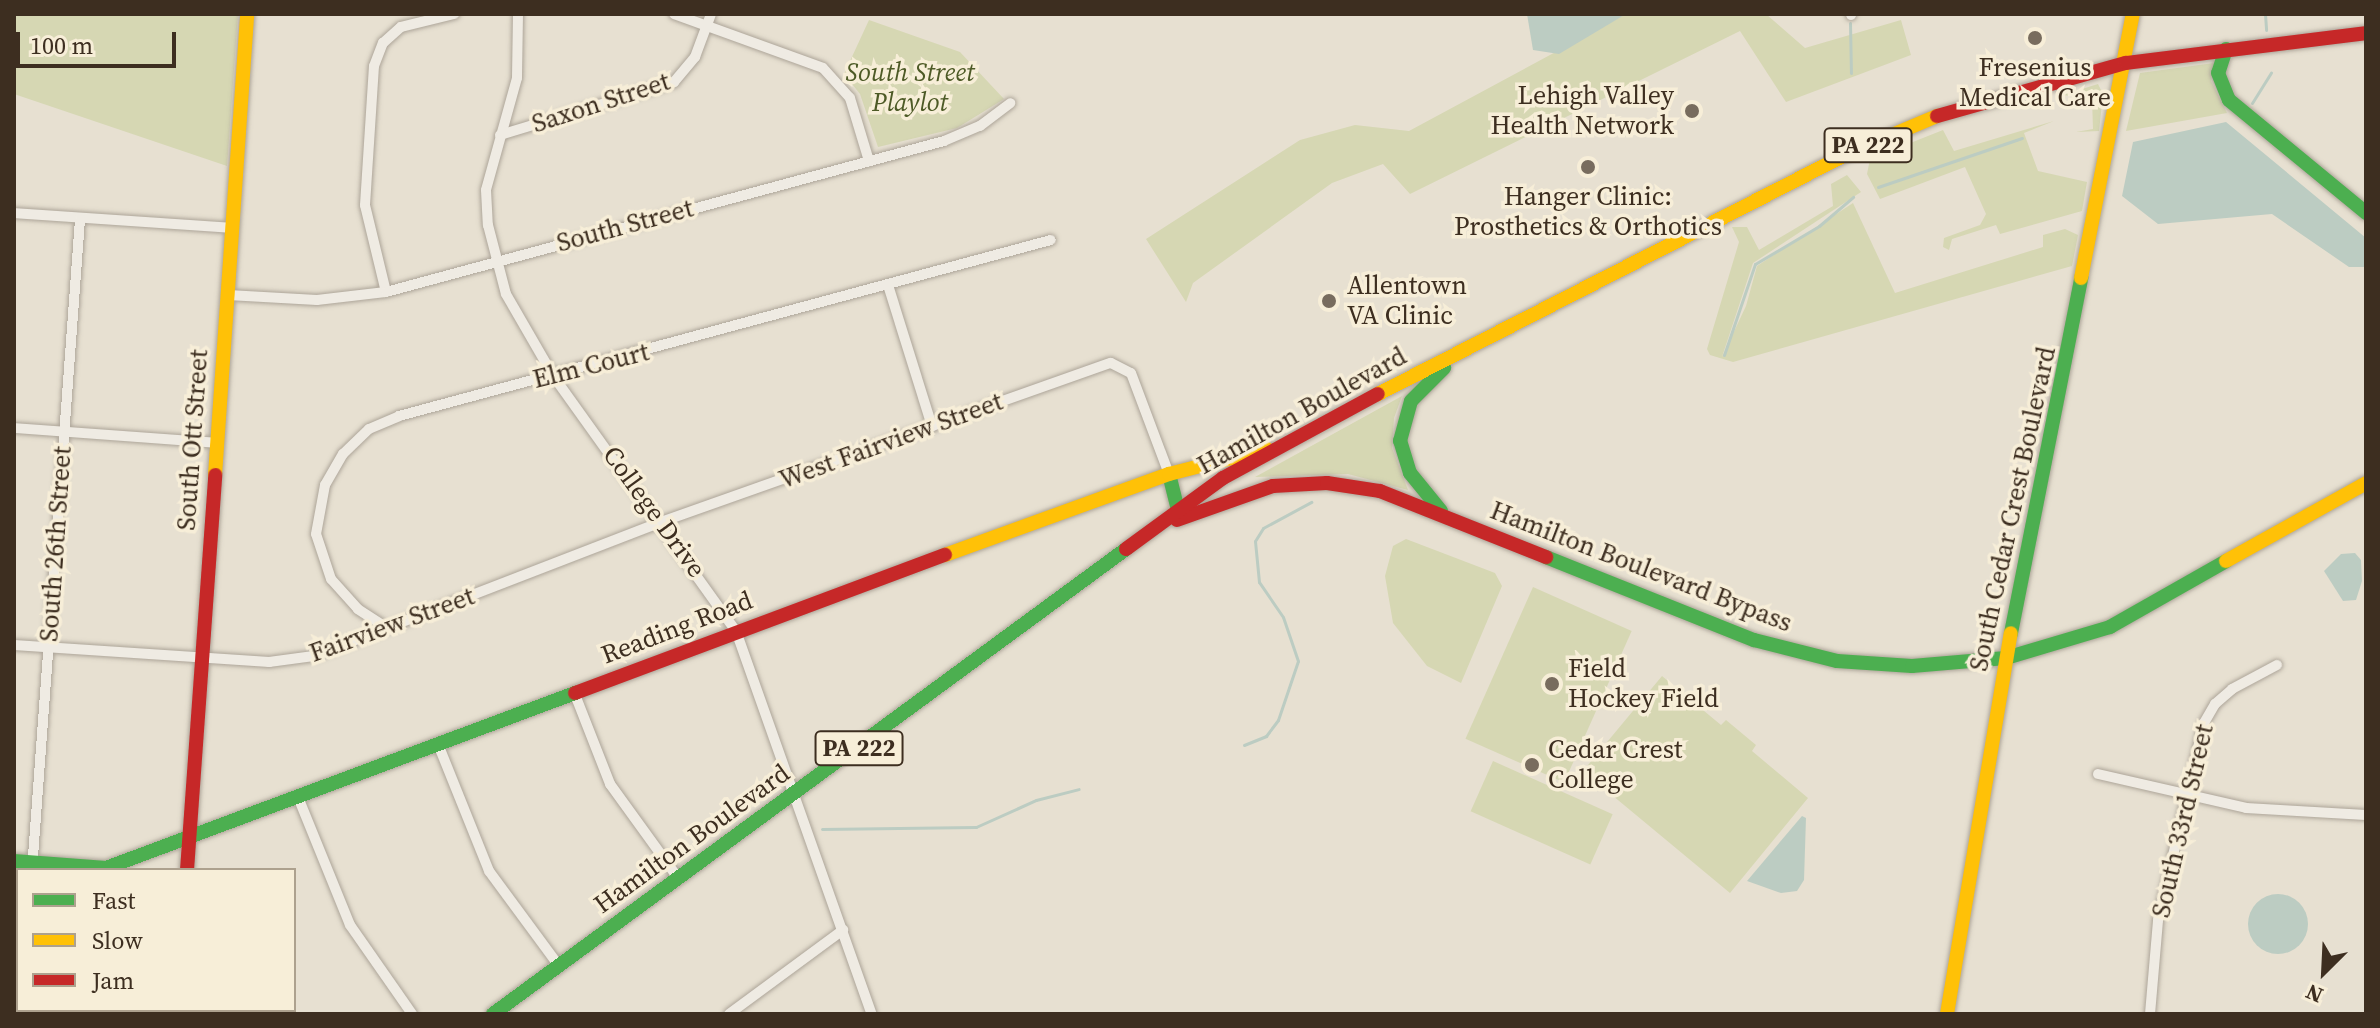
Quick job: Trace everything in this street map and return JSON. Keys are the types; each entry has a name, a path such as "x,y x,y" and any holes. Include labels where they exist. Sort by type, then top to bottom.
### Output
{"main road":[{"name":"South Ott Street","path":"187,868 247,14"},
{"name":"South Cedar Crest Boulevard","path":"1947,1014 2006,658 2126,63 2133,14"},
{"name":"Hamilton Boulevard","path":"493,1014 1178,511 1275,447 1847,154 1949,111 2126,63 2366,33"},
{"path":"2226,49 2218,73 2221,89 2241,113 2366,213"},
{"path":"1444,515 1404,463 1400,427 1419,390 1460,353"},
{"name":"Reading Road","path":"106,868 736,631 1169,474 1275,447"},
{"path":"1169,474 1178,511"},
{"name":"Hamilton Boulevard Bypass","path":"1157,529 1247,492 1300,483 1380,491 1800,654 1912,666 2006,658 2070,642 2135,615 2366,483"},
{"path":"14,861 32,866 79,868"}],"street":[{"path":"386,292 364,202 374,66 391,35 410,23 454,14"},
{"name":"College Drive","path":"518,14 517,78 486,199 497,261 518,321 554,377 661,522 736,631 872,1014"},
{"path":"674,14 811,62 834,76 856,110 869,161"},
{"name":"Saxon Street","path":"500,135 663,88 690,66 711,14"},
{"name":"South Street","path":"228,295 317,300 386,292 962,135 1010,103"},
{"path":"14,213 232,228"},
{"name":"South 26th Street","path":"32,866 80,219"},
{"name":"Elm Court","path":"387,628 346,596 319,552 320,499 337,463 355,441 385,421 1051,240"},
{"path":"888,285 932,426"},
{"name":"West Fairview Street","path":"661,522 1111,363 1122,365 1131,373 1169,474"},
{"path":"14,428 217,443"},
{"name":"Fairview Street","path":"14,645 202,658 292,660 387,628 661,522"},
{"name":"South 33rd Street","path":"2150,1014 2158,920 2200,734 2215,704 2277,665"},
{"path":"574,692 610,784 678,878"},
{"path":"438,744 484,862 559,966"},
{"path":"2098,774 2246,808 2366,815"},
{"path":"298,797 350,925 412,1014"},
{"path":"729,1014 843,930"}],"green space":[{"path":"14,14 238,14 227,166 14,94"},
{"path":"1626,14 1766,14 1805,48 1901,20 1911,55 1786,102 1740,31 1410,194 1383,164 1332,183 1193,283 1186,302 1146,239 1300,140 1355,125 1409,131"},
{"name":"South Street Playlot","path":"869,20 960,52 1004,99 957,128 878,147 860,94 844,74"},
{"path":"2214,63 2211,81 2227,113 2126,131 2140,73"},
{"path":"2098,84 2103,94 2099,131 2076,132 2093,129 2092,99 2063,95"},
{"path":"2054,121 2024,133 2038,171 2087,182 2082,211 2000,234 1996,225 1952,239 1949,250 1943,247 1944,238 1980,225 1986,214 1965,167 1880,199 1867,174 1870,159 1943,130 1954,151"},
{"path":"1847,175 1861,192 1753,263 1722,357 1746,306 1757,266 1853,203 1895,293 2043,247 2043,235 2065,229 2078,235 2072,266 1733,362 1710,355 1707,349 1739,242 1732,227 1747,227 1759,250 1833,206 1831,184"},
{"path":"1402,396 1394,418 1392,448 1408,490 1348,474 1255,477"},
{"path":"1406,539 1495,573 1502,586 1461,683 1427,666 1393,623 1385,576 1393,546"},
{"name":"Field Hockey Field","path":"1533,587 1632,631 1564,783 1465,739"},
{"path":"1662,676 1721,725 1726,720 1756,745 1752,751 1808,798 1730,893 1583,771"},
{"path":"1493,761 1613,814 1590,865 1471,811"}],"shaded area":[{"path":"1527,14 1626,14 1559,54 1533,50"},
{"path":"2226,122 2366,238 2366,267 2349,267 2272,214 2158,224 2122,196 2133,142"},
{"path":"2355,553 2361,560 2362,581 2356,600 2343,601 2324,571 2341,554"},
{"path":"1802,816 1806,818 1804,880 1797,891 1781,893 1747,881"},
{"path":"2278,894 2289,896 2299,903 2306,913 2306,935 2299,945 2289,952 2278,954 2267,952 2257,945 2250,935 2248,924 2250,913 2257,903 2267,896"}],"waterway":[{"path":"2265,14 2266,30"},
{"path":"1850,23 1851,73"},
{"path":"2252,103 2271,72"},
{"path":"1878,187 2022,138"},
{"path":"1724,355 1755,264 1819,226 1853,197"},
{"path":"1244,745 1266,736 1278,720 1298,661 1283,617 1259,582 1255,541 1263,528 1311,502"},
{"path":"822,829 976,827 1036,800 1079,789"}],"traffic: fast":[{"path":"2226,49 2218,73 2229,100 2366,213"},
{"path":"2011,633 2081,278"},
{"path":"1441,511 1410,473 1400,441 1411,401 1444,368"},
{"path":"1169,474 1178,511"},
{"path":"493,1014 1126,549"},
{"path":"1546,557 1754,640 1837,661 1912,666 2006,658 2110,627 2226,561"},
{"path":"14,861 106,868 575,693"}],"traffic: slow":[{"path":"215,475 247,14"},
{"path":"2081,278 2133,14"},
{"path":"1378,394 1847,154 1937,116"},
{"path":"945,555 1169,474 1267,449"},
{"path":"2226,561 2366,483"},
{"path":"1947,1014 2011,633"}],"traffic: jam":[{"path":"1937,116 2126,63 2366,33"},
{"path":"1126,549 1223,478 1378,394"},
{"path":"187,868 215,475"},
{"path":"1177,520 1273,486 1327,483 1380,491 1546,557"},
{"path":"575,693 945,555"}],"place":[{"name":"Fresenius Medical Care","path":"2035,38"},
{"name":"Lehigh Valley Health Network","path":"1692,111"},
{"name":"Hanger Clinic: Prosthetics & Orthotics","path":"1588,167"},
{"name":"Allentown VA Clinic","path":"1329,301"},
{"name":"Field Hockey Field","path":"1552,684"},
{"name":"Cedar Crest College","path":"1532,765"}]}
